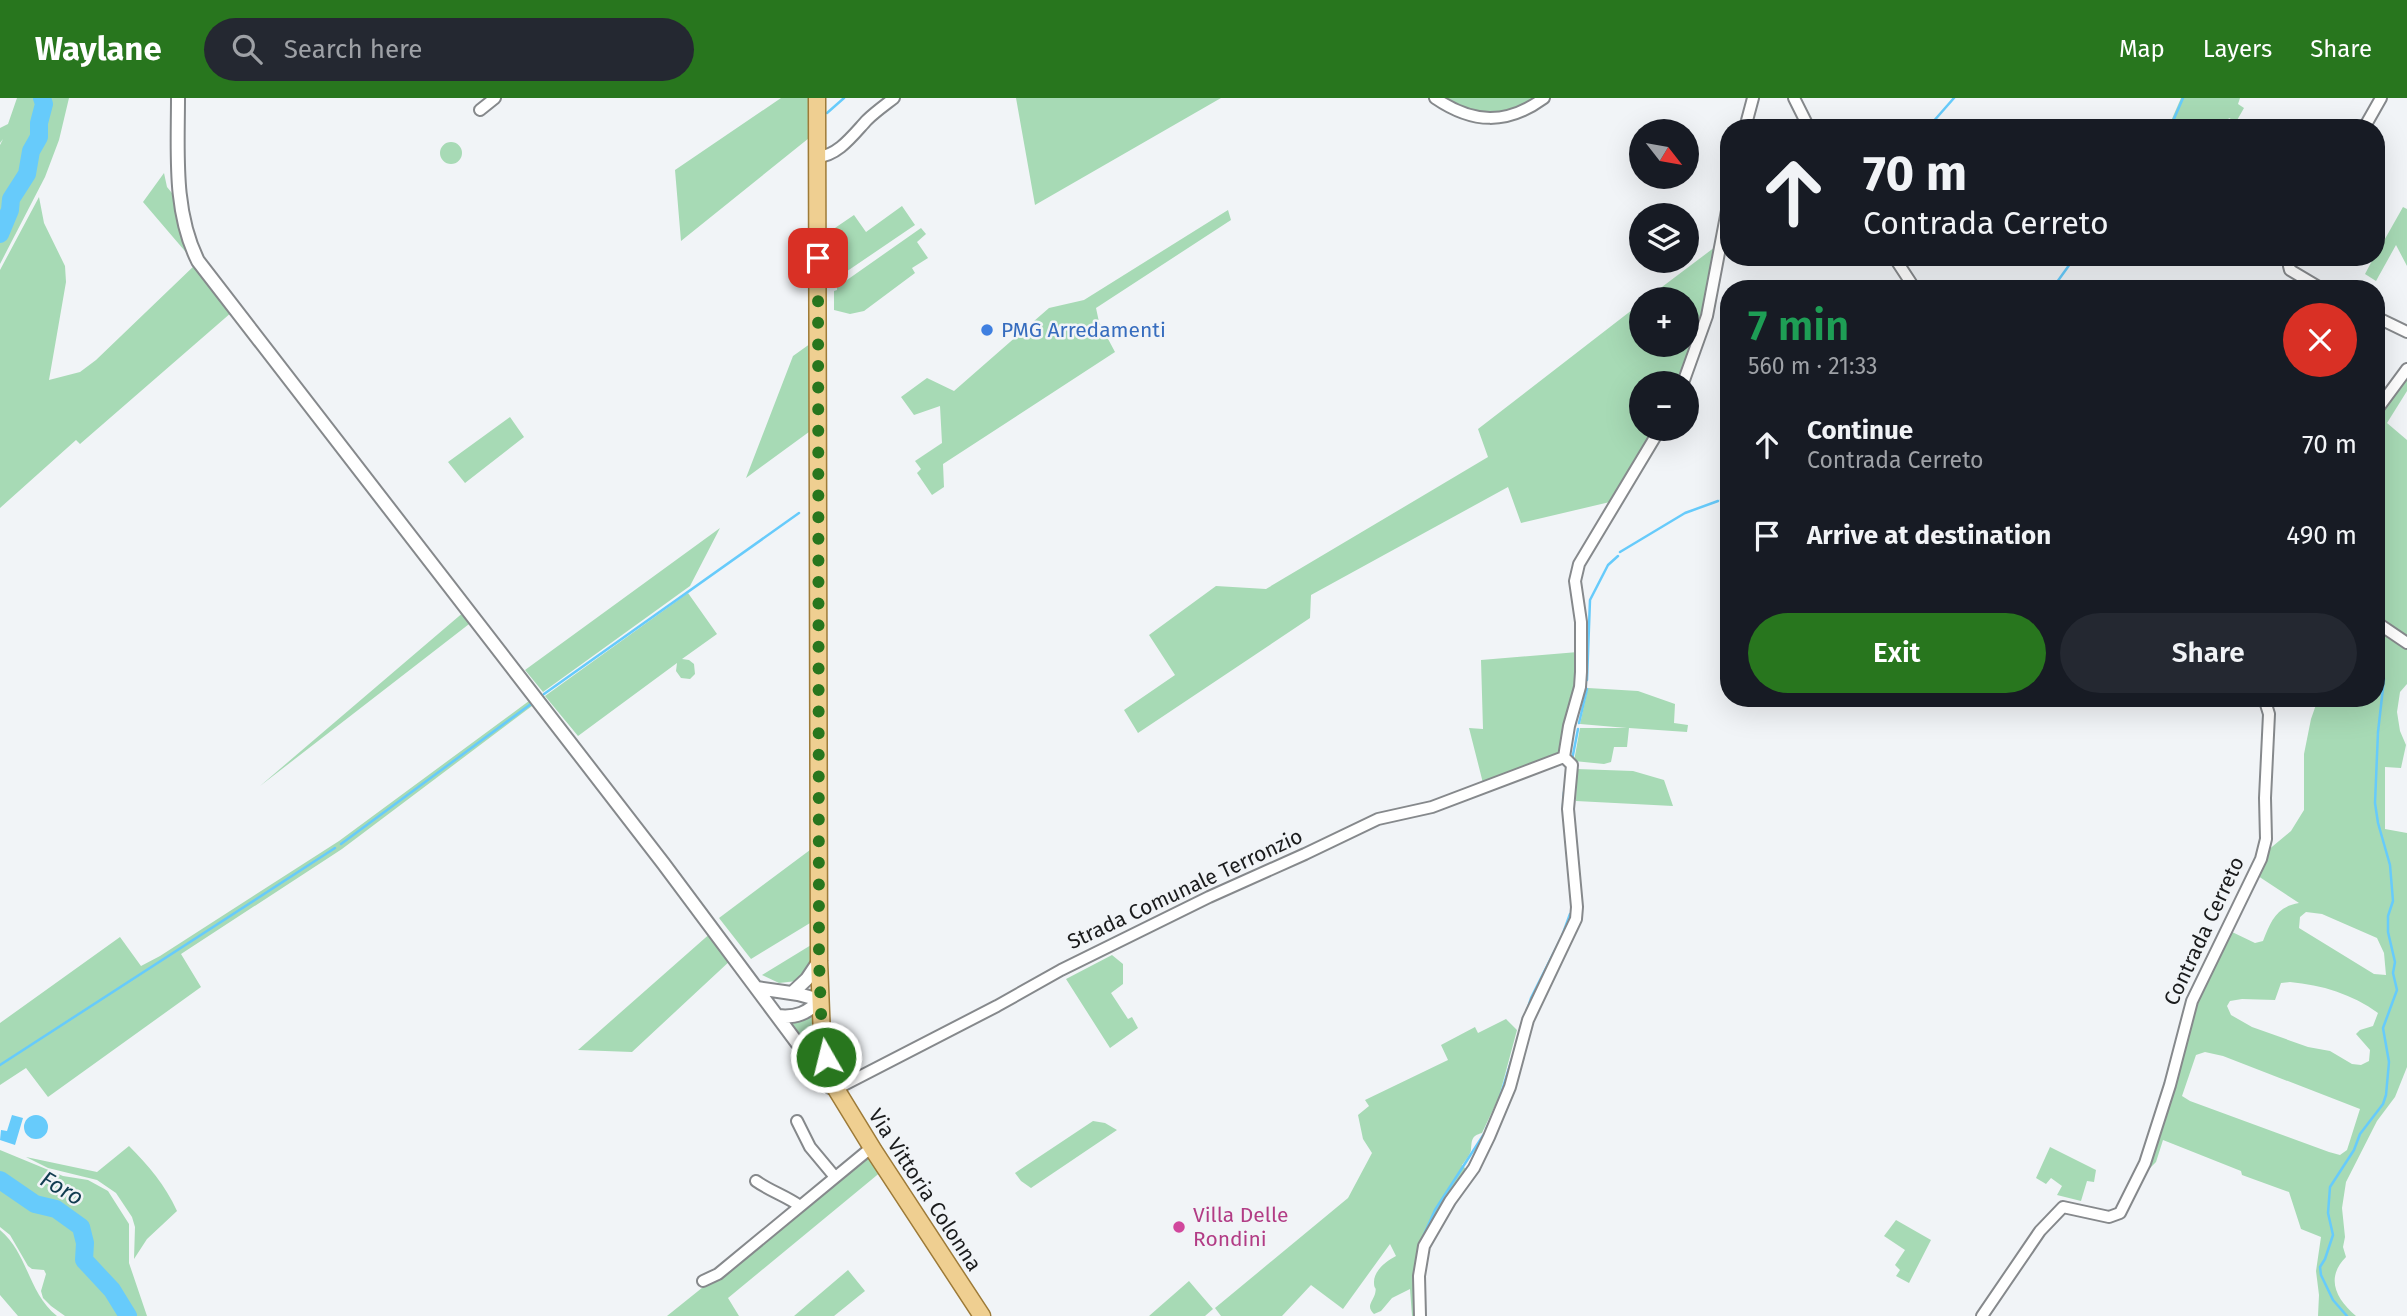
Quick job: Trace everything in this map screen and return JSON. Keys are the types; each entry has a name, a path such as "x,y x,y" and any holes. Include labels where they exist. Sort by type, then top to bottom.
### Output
{"main road":[{"path":"817,98 819,961"},
{"name":"Via Vittoria Colonna","path":"819,961 824,1047 836,1089 982,1316"}],"street":[{"path":"178,98 181,208 187,240 198,261 429,558 830,1087 836,1089"},
{"path":"480,110 495,98"},
{"path":"817,157 828,156 894,98"},
{"path":"1435,98 1466,115 1494,118 1519,113 1544,98"},
{"path":"1747,119 1753,98"},
{"path":"1794,98 1805,119"},
{"path":"2369,119 2381,98"},
{"path":"1688,371 1707,316 1720,247"},
{"path":"2289,266 2290,270 2307,280"},
{"path":"2385,321 2407,332"},
{"path":"2385,399 2407,369"},
{"path":"1420,1316 1419,1276 1424,1246 1450,1200 1474,1168 1489,1138 1510,1087 1528,1020 1576,919 1568,809 1572,765 1564,757 1581,672 1581,622 1574,581 1579,564 1653,441"},
{"path":"2385,628 2407,643"},
{"name":"Contrada Cerreto","path":"1982,1316 2040,1231 2063,1207 2109,1217 2120,1213 2145,1163 2171,1085 2192,1001 2261,859 2266,839 2269,714 2267,707"},
{"name":"Strada Comunale Terronzio","path":"836,1089 1061,970 1378,818 1432,807 1564,757"},
{"path":"792,993 810,976 819,961"},
{"path":"757,988 820,1000"},
{"path":"778,1016 799,1016 820,1000"},
{"path":"797,1121 810,1146 835,1177"},
{"path":"703,1281 718,1274 872,1147"},
{"path":"756,1181 800,1206"}],"green space":[{"path":"17,98 69,98 59,140 45,177 0,264 0,145 3,139 0,143 0,128 8,124"},
{"path":"781,98 812,98 814,134 681,241 675,170"},
{"path":"1016,98 1221,98 1035,205"},
{"path":"1443,98 1539,98 1513,110 1491,114 1469,110"},
{"path":"2181,98 2240,98 2238,104 2244,108 2238,119 2172,119"},
{"path":"451,142 459,145 462,153 459,161 451,164 443,161 440,153 443,145"},
{"path":"164,173 167,187 176,198 179,224 232,312 80,444 76,440 0,508 0,270 39,197 44,223 65,266 66,282 49,380 80,372 96,360 196,264 143,202"},
{"path":"902,206 915,225 827,282 827,257 835,253 832,230 854,215 866,232"},
{"path":"2403,207 2407,209 2407,266 2396,245 2385,265 2385,239"},
{"path":"1228,210 1231,220 1096,308 1099,322 1115,352 943,464 944,487 932,495 917,473 921,469 915,461 942,443 940,406 914,415 901,397 927,378 954,391 1049,308 1084,300"},
{"path":"921,228 926,234 917,242 928,258 912,268 915,273 864,311 850,314 834,310 834,291 837,287"},
{"path":"1719,244 1699,332 1699,287 1662,287 1681,273 1699,273 1699,259"},
{"path":"2369,266 2384,266 2377,280 2365,274"},
{"path":"1629,312 1629,357 1690,357 1685,371 1629,371 1629,441 1649,441 1614,501 1521,523 1508,487 1311,595 1310,618 1138,733 1124,710 1175,675 1149,635 1216,586 1266,589 1488,457 1478,429"},
{"path":"814,341 813,429 746,478 793,356"},
{"path":"2407,371 2407,391 2387,423 2407,440 2407,684 2400,692 2397,712 2400,731 2406,745 2401,768 2385,767 2385,829 2407,833 2407,1067 2395,1097 2377,1121 2346,1182 2342,1208 2345,1237 2343,1247 2346,1257 2336,1273 2335,1280 2343,1303 2356,1316 2318,1316 2316,1271 2321,1237 2301,1229 2289,1192 2242,1175 2241,1171 2163,1140 2156,1162 2145,1173 2195,1005 2230,931 2255,943 2263,941 2272,921 2280,912 2299,903 2258,876 2267,851 2291,831 2304,810 2304,754 2315,707 2385,707 2385,403","holes":["2306,912 2322,914 2377,938 2384,953 2386,975 2374,974 2299,928 2300,917","2281,983 2325,988 2358,1001 2378,1013 2373,1026 2356,1034 2370,1050 2369,1061 2361,1065 2352,1064 2330,1051 2308,1047 2252,1027 2231,1015 2227,1006 2230,1001 2275,1000","2205,1052 2223,1056 2360,1109 2347,1150 2340,1155 2329,1152 2182,1096 2196,1055"]},
{"path":"510,417 524,437 465,483 448,462"},
{"path":"720,528 690,586 543,692 525,670"},
{"path":"688,593 717,634 682,659 694,664 695,674 690,679 681,678 676,671 677,663 578,736 545,696"},
{"path":"465,611 473,621 260,786"},
{"path":"1578,652 1577,681 1558,753 1483,783 1469,728 1483,729 1481,660"},
{"path":"1588,688 1638,691 1675,704 1674,723 1688,725 1687,732 1629,728 1627,747 1614,747 1611,762 1604,764 1574,761 1580,728 1627,728 1580,724"},
{"path":"533,698 536,703 342,849 181,954 201,987 48,1097 26,1068 0,1085 0,1023 120,937 141,966 160,956 339,841"},
{"path":"1577,769 1633,771 1664,780 1673,806 1576,801"},
{"path":"814,847 815,920 751,959 719,918"},
{"path":"713,931 732,959 632,1052 578,1050"},
{"path":"816,942 815,961 797,981 779,983 762,975"},
{"path":"1112,955 1123,964 1123,984 1111,993 1128,1019 1132,1017 1138,1028 1110,1048 1066,979"},
{"path":"813,1011 820,1063 789,1022"},
{"path":"1506,1019 1517,1030 1499,1097 1482,1133 1473,1139 1470,1152 1462,1165 1468,1171 1424,1245 1417,1316 1412,1316 1410,1289 1392,1298 1381,1311 1374,1314 1370,1309 1376,1291 1376,1274 1396,1256 1390,1244 1343,1309 1311,1285 1282,1316 1221,1316 1215,1308 1348,1198 1372,1153 1363,1139 1358,1115 1369,1106 1365,1100 1448,1060 1441,1045 1475,1027 1478,1033"},
{"path":"1093,1121 1105,1123 1117,1130 1031,1188 1015,1173"},
{"path":"129,1146 156,1176 177,1211 147,1239 134,1259 135,1227 132,1217 116,1193 97,1180 48,1168 26,1157 97,1172"},
{"path":"2050,1147 2096,1170 2094,1182 2087,1181 2081,1201 2057,1195 2062,1186 2051,1178 2046,1184 2036,1178"},
{"path":"0,1150 63,1176 88,1180 108,1191 129,1224 129,1263 147,1316 65,1316 43,1298 41,1291 46,1274 44,1270 28,1266 10,1235 0,1227"},
{"path":"870,1153 882,1171 728,1298 739,1316 667,1316"},
{"path":"1896,1220 1931,1240 1909,1283 1896,1276 1900,1270 1895,1265 1905,1250 1884,1236"},
{"path":"0,1230 17,1250 47,1307 57,1316 18,1316 0,1295"},
{"path":"848,1270 865,1291 834,1316 794,1316"},
{"path":"1189,1281 1213,1309 1205,1316 1149,1316"}],"water":[{"path":"12,1115 23,1118 15,1145 0,1140 1,1130 7,1131"},
{"path":"36,1115 45,1118 48,1127 45,1136 36,1139 27,1136 24,1127 27,1118"}],"waterway":[{"name":"Foro","path":"0,234 10,210 11,199 27,174 31,151 39,137 44,104 42,98"},
{"path":"827,113 844,98"},
{"path":"1936,119 1954,98"},
{"path":"2174,119 2183,98"},
{"path":"2058,280 2069,266"},
{"path":"1620,552 1685,513 1718,501"},
{"path":"544,694 799,513"},
{"path":"1587,680 1590,600 1608,565 1618,556"},
{"path":"1579,723 1587,689"},
{"path":"341,844 535,701"},
{"path":"2347,1316 2333,1300 2321,1275 2320,1267 2333,1235 2328,1213 2330,1187 2354,1150 2360,1134 2383,1104 2389,1062 2383,1028 2397,990 2393,973 2395,962 2388,932 2388,916 2393,901 2390,865 2375,803 2381,707"},
{"path":"1572,760 1578,729"},
{"path":"1563,806 1564,792"},
{"path":"0,1065 335,848"},
{"path":"1499,1100 1531,998 1570,914"},
{"path":"1486,1129 1491,1119"},
{"path":"1422,1239 1435,1210 1484,1134"},
{"name":"Foro","path":"0,1180 35,1204 56,1209 81,1227 85,1243 84,1260 112,1290 128,1316"}],"place":[{"name":"PMG Arredamenti","path":"987,330"},
{"name":"Villa Delle Rondini","path":"1179,1227"}],"route":[{"path":"818,258 819,961 822,1037 826,1057"}]}
